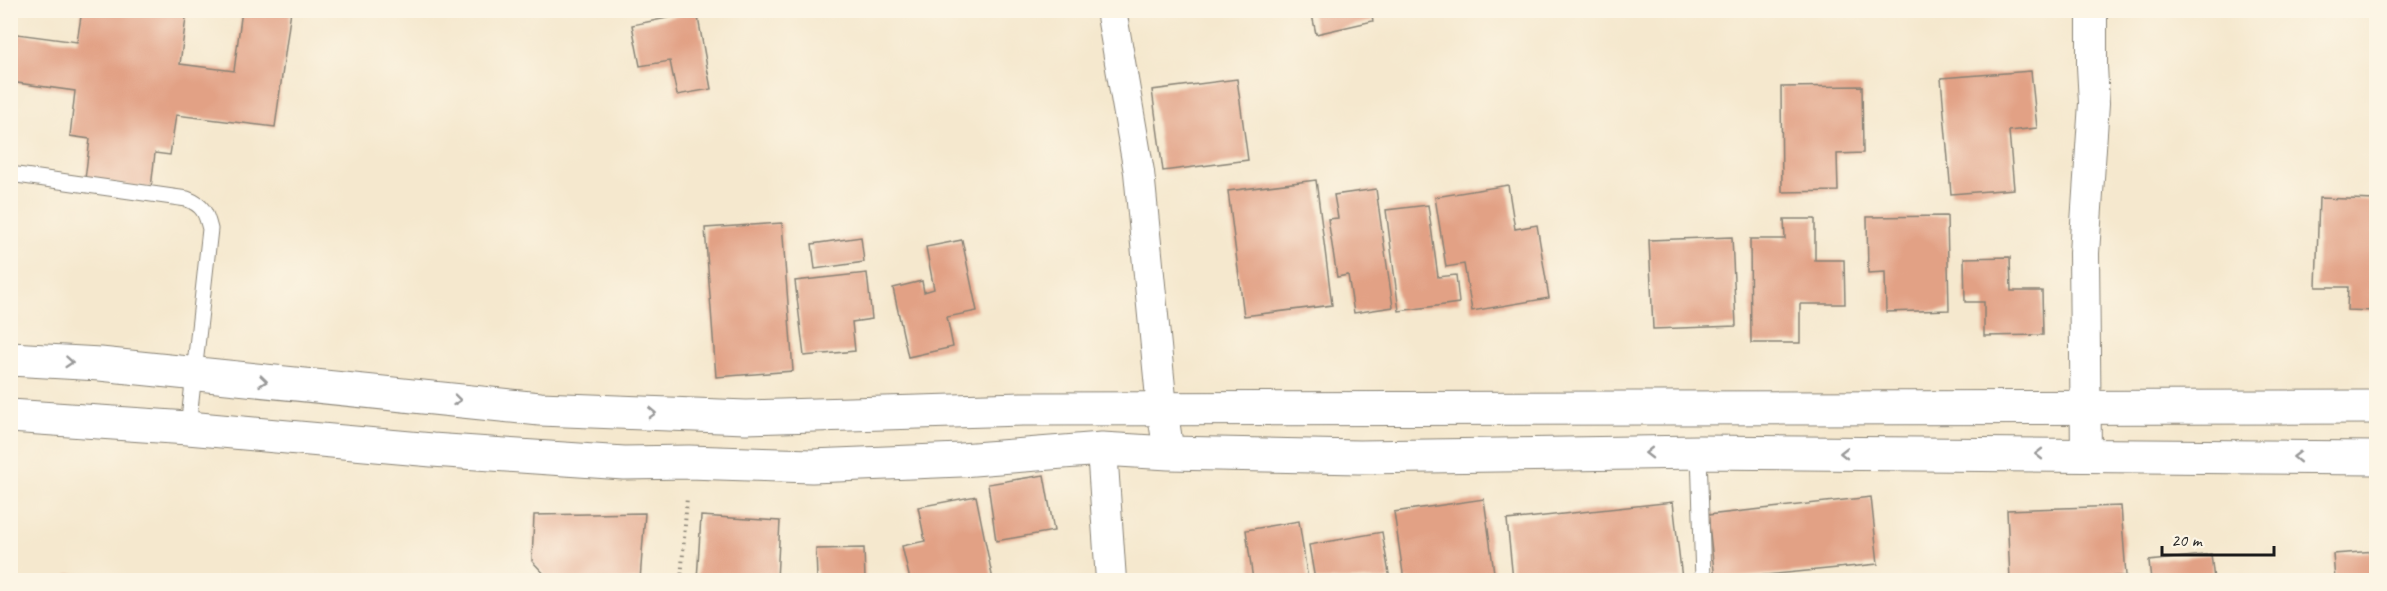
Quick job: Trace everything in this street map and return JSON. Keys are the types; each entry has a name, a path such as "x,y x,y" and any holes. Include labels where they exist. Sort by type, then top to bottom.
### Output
{"street":[{"path":"1111,10 1139,172 1162,408 1169,453"},
{"path":"2086,455 2084,253 2094,102 2092,10"},
{"path":"10,359 100,364 540,409 746,417 1022,409 1162,408 2376,407"},
{"path":"2329,408 2330,457"},
{"path":"10,416 624,463 689,462 812,466 961,460 1102,449 1169,453 1359,457 1699,452 2376,458"},
{"path":"1102,449 1111,580"}],"lane":[{"path":"10,174 187,199 199,203 207,215 210,229 188,428"},
{"path":"1699,452 1703,580"}],"path":[{"path":"681,580 689,462"}],"building":[{"path":"82,10 187,10 180,64 234,71 242,10 291,10 275,127 176,115 170,155 155,153 151,188 85,179 90,139 70,136 75,91 10,82 10,33 77,42"},
{"path":"1311,10 1371,10 1373,21 1316,34"},
{"path":"697,12 711,89 677,95 670,61 640,66 632,25"},
{"path":"2031,71 2037,128 2009,131 2014,189 1951,194 1941,78"},
{"path":"1237,79 1248,160 1163,171 1152,90"},
{"path":"1862,86 1863,153 1837,154 1838,191 1782,192 1781,87"},
{"path":"1316,180 1332,305 1244,316 1228,191"},
{"path":"1508,185 1515,229 1537,225 1549,298 1472,311 1464,264 1446,267 1435,197"},
{"path":"1376,189 1393,307 1354,313 1348,275 1337,277 1328,219 1338,218 1334,195"},
{"path":"2319,198 2376,200 2376,311 2347,310 2348,287 2316,287"},
{"path":"1428,205 1438,277 1456,275 1459,303 1399,311 1386,210"},
{"path":"1947,216 1949,310 1886,312 1885,272 1868,273 1867,217"},
{"path":"1784,219 1815,219 1815,260 1844,260 1845,304 1800,304 1800,343 1751,343 1750,239 1785,239"},
{"path":"782,223 793,371 716,377 705,228"},
{"path":"861,237 864,262 815,269 812,244"},
{"path":"1732,237 1736,326 1653,329 1649,240"},
{"path":"962,240 977,311 947,317 953,347 908,357 893,288 922,281 924,292 934,289 926,247"},
{"path":"2010,257 2011,291 2042,291 2043,335 1984,336 1984,302 1965,302 1964,258"},
{"path":"867,273 872,319 852,322 855,351 804,356 795,281"},
{"path":"1044,475 1054,531 996,541 988,484"},
{"path":"976,496 993,580 910,580 902,546 925,541 918,507"},
{"path":"1871,497 1878,564 1715,580 1708,515"},
{"path":"1484,499 1495,580 1404,580 1394,512"},
{"path":"1673,502 1682,579 1513,580 1507,520"},
{"path":"2121,506 2126,576 2010,580 2007,510"},
{"path":"645,513 640,580 550,580 532,561 534,515"},
{"path":"701,516 780,521 777,580 697,580"},
{"path":"1299,521 1308,580 1253,580 1246,530"},
{"path":"1382,532 1390,580 1315,580 1309,545"},
{"path":"864,548 865,580 817,580 816,549"},
{"path":"2376,551 2376,580 2335,580 2333,554"},
{"path":"2211,554 2214,580 2151,580 2149,561"},
{"path":"68,574 148,579 148,580 67,580"}]}
